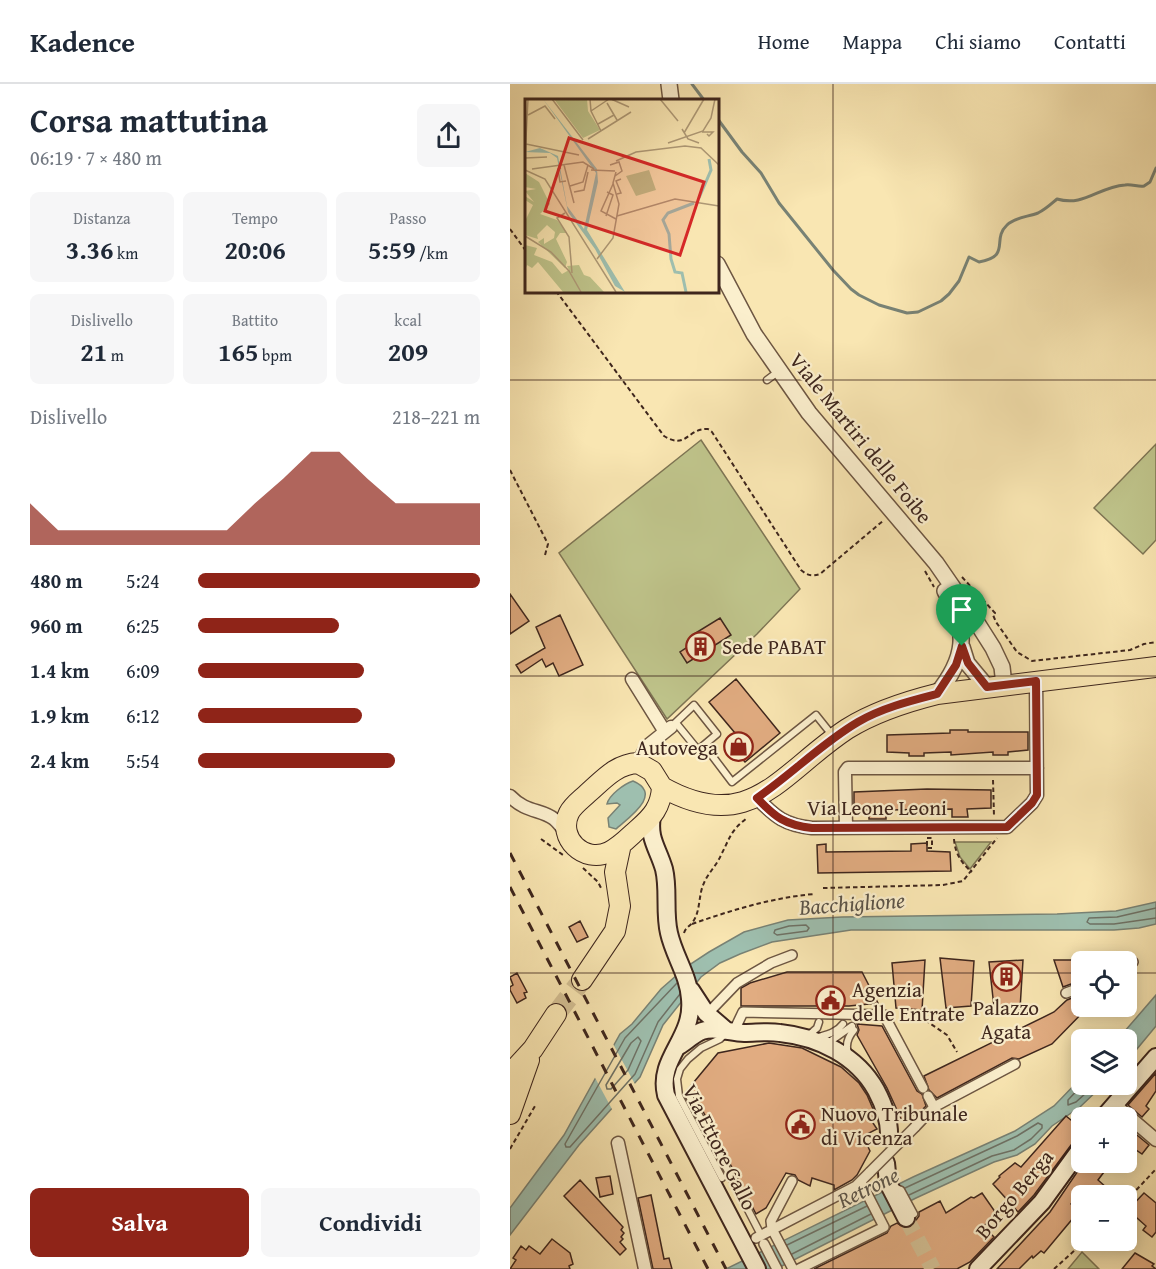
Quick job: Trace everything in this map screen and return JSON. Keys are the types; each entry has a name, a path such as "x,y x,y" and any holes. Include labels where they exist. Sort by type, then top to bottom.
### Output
{"main road":[{"path":"589,861 591,855 579,850 568,836 567,820 572,807 612,772 625,765 638,763 652,771 662,787 691,801 717,806 760,801 834,738 860,721 906,702 937,694 1156,666"},
{"path":"662,787 651,835 665,871 669,932 679,944 692,995 712,1019 730,1032 778,1032 812,1040 850,1060 870,1079 888,1120 889,1138"},
{"path":"589,861 609,853 655,812 691,801"},
{"path":"623,842 649,843 656,850"},
{"path":"582,980 615,931 620,906 615,872 623,842"},
{"path":"589,861 605,861 615,872"},
{"name":"Via Ettore Gallo","path":"692,995 690,1019 679,1047 664,1073 666,1095 754,1241 757,1269"},
{"path":"511,1073 533,1049 556,1014"},
{"name":"Via Ettore Gallo","path":"679,1047 701,1031 730,1032"},
{"path":"510,1114 533,1049"},
{"path":"1112,1107 1156,1057"},
{"name":"Borgo Berga","path":"978,1269 1036,1209 1071,1162"},
{"path":"884,1166 889,1185 908,1213"}],"street":[{"path":"669,84 671,99"},
{"name":"Viale Martiri delle Foibe","path":"718,266 773,376 809,413 936,563 993,648 1002,667 996,686 968,663 962,646 960,623 954,607 919,544"},
{"path":"937,694 956,665 962,646"},
{"path":"632,679 671,727 646,747 638,763"},
{"path":"1001,827 1032,803 1037,795 1036,681"},
{"path":"846,828 845,772 848,768 1037,768"},
{"path":"510,796 517,804 529,810 553,817 568,836"},
{"name":"Via Leone Leoni","path":"760,801 774,815 793,826 812,828 1001,827"},
{"path":"553,817 572,807"},
{"path":"712,1009 737,983 771,963 792,955"},
{"path":"1066,993 1071,991"},
{"path":"730,1032 743,1012 884,1015 934,1107"},
{"path":"777,1269 754,1241 856,1186 863,1186 884,1166 934,1107 1015,1064"},
{"path":"1137,1129 1156,1140"},
{"path":"618,1143 645,1269"},
{"path":"792,1181 771,1221 773,1231 795,1269 884,1227 863,1186"}],"lane":[{"path":"694,705 717,734 698,750 671,727 694,705"},
{"path":"704,745 732,782 816,715 834,738"},
{"path":"812,1040 812,1033 819,1022"},
{"path":"812,1040 833,1033 843,1024"},
{"path":"812,1040 842,1035 853,1028 847,1043 850,1060"},
{"path":"722,1178 683,1104 677,1088 677,1079 680,1069 688,1059 701,1048 730,1032"},
{"path":"689,1096 754,1241"}],"path":[{"path":"510,229 525,250"},
{"path":"557,292 664,436 676,442 682,441 699,429 708,429 712,432 801,570 807,575 820,574 885,519"},
{"path":"510,470 548,544 545,555"},
{"path":"921,565 935,588"},
{"path":"995,613 993,615 996,622 1017,652 1032,661 1130,650 1156,642"},
{"path":"823,888 943,885 963,881 972,872 1001,827 993,768"},
{"path":"692,924 698,910 703,884 722,855 729,835 760,801"},
{"path":"954,827 957,854 960,861 972,872"},
{"path":"541,839 571,861"},
{"path":"589,861 604,894"},
{"path":"679,944 684,931 692,924 736,908 791,896 814,894"},
{"path":"920,1016 947,1035 957,1052"},
{"path":"510,1149 535,1106"},
{"path":"1137,1190 1156,1170"},
{"path":"1054,1269 1074,1251"}],"green space":[{"path":"701,440 800,589 757,634 667,719 559,553"},
{"path":"1156,444 1156,540 1143,554 1094,508"},
{"path":"955,842 991,842 970,869 960,857"},
{"path":"1082,1252 1099,1269 1068,1269"}],"water":[{"path":"633,781 642,786 645,792 641,806 616,829 609,827 608,818 620,805 607,804 608,801 617,790"},
{"name":"Bacchiglione","path":"1156,902 1156,924 1139,928 1114,930 851,930 772,942 720,963 701,977 663,1025 640,1077 579,1145 510,1235 510,1208 564,1135 620,1034 632,1024 661,989 686,967 744,932 788,920 1057,914 1116,911"},
{"path":"1156,995 1156,1026 1137,1049 1137,1029 1127,1029"},
{"name":"Retrone","path":"1071,1088 1071,1095 1093,1095 1080,1107 1071,1107 1071,1113 1052,1126 1035,1144 1017,1155 994,1162 916,1198 776,1269 726,1269 913,1177 1015,1131 1054,1106"}],"pier":[{"path":"612,1042 636,1086 613,1111 593,1074"}],"building":[{"path":"510,594 529,621 510,634"},
{"path":"560,615 583,665 559,676 553,663 546,667 542,659 521,673 516,665 545,648 536,627"},
{"name":"Sede PABAT","path":"720,618 731,635 687,663 680,652 698,640 694,634"},
{"path":"736,679 780,733 745,762 726,741 735,733 709,702"},
{"path":"950,730 1028,732 1028,750 1008,752 1008,755 993,755 993,752 951,755 951,752 909,756 909,753 887,752 887,735 950,733"},
{"path":"927,789 991,790 991,808 967,809 968,817 952,817 952,809 886,810 886,819 869,819 869,810 854,809 854,792"},
{"path":"927,843 927,851 950,852 951,871 818,873 817,845 826,844 826,852 911,851 911,844"},
{"path":"580,921 588,937 577,942 569,927"},
{"path":"940,958 974,961 971,1006 946,1008"},
{"path":"925,960 922,1010 896,1008 892,963"},
{"name":"Palazzo Agata","path":"1023,960 1020,1009 994,1007 989,962"},
{"path":"1054,960 1071,960 1071,984 1063,987"},
{"path":"787,972 862,972 878,1003 849,1006 741,1006 741,988"},
{"path":"517,973 527,992 524,993 526,998 517,1003 510,990 513,985 510,977"},
{"path":"1071,998 1071,1017 1078,1017 1052,1044 1019,1059 1012,1058 937,1098 929,1090 924,1076 1054,1012"},
{"path":"857,1024 882,1026 917,1091 922,1094 926,1106 921,1111 902,1121 887,1088 857,1035 859,1030"},
{"name":"Nuovo Tribunale di Vicenza","path":"769,1043 802,1048 841,1067 859,1083 867,1095 873,1109 873,1123 877,1129 863,1136 870,1151 852,1180 834,1190 834,1185 812,1178 810,1186 798,1180 795,1175 786,1173 766,1208 756,1214 694,1094 689,1091 684,1094 718,1053"},
{"path":"1156,1073 1156,1091 1146,1106 1149,1109 1142,1117 1137,1113 1137,1107 1128,1105"},
{"path":"1066,1116 1071,1120 1071,1145 1034,1195 1018,1212 993,1184 1015,1163 1021,1167"},
{"path":"1137,1135 1149,1145 1142,1154 1137,1151"},
{"path":"1077,1173 1103,1173 1098,1180 1104,1185 1071,1185 1071,1221 1044,1253 1041,1251 1033,1258 1032,1256 1019,1269 997,1269 1050,1212"},
{"path":"610,1176 613,1194 600,1197 596,1178"},
{"path":"580,1180 623,1227 621,1230 624,1233 621,1237 623,1239 620,1242 626,1249 620,1255 564,1196"},
{"path":"982,1193 998,1216 983,1226 994,1237 970,1262 957,1269 814,1269 887,1233 891,1226 897,1223 905,1228 911,1227 919,1216 919,1212 940,1201 946,1213 971,1197 974,1198"},
{"path":"1144,1193 1156,1203 1156,1232 1152,1237 1143,1230 1146,1226 1137,1218 1137,1200"},
{"path":"651,1195 664,1259 669,1258 672,1269 653,1269 638,1198"},
{"path":"552,1239 570,1253 573,1264 569,1266 570,1269 510,1269 516,1260 513,1258 521,1246 526,1250 529,1246 540,1254"},
{"path":"1135,1253 1154,1264 1152,1266 1156,1269 1122,1269"}],"waterway":[{"path":"692,84 703,99"},
{"path":"718,119 761,173 779,203 851,289 879,305 907,313 918,312 941,301 949,294 959,281 969,257 979,262 995,256 1003,231 1010,222 1038,213 1057,199 1067,201 1083,199 1115,187 1144,186 1150,182 1156,168"}],"tunnel":[{"path":"556,1014 582,980"},
{"path":"906,1218 933,1269"}],"railway":[{"path":"510,853 726,1269"},
{"path":"510,887 708,1269"}],"place":[{"name":"Sede PABAT","path":"701,646"},
{"name":"Autovega","path":"739,747"},
{"name":"Palazzo Agata","path":"1006,976"},
{"name":"Agenzia delle Entrate","path":"831,1001"},
{"name":"Nuovo Tribunale di Vicenza","path":"800,1125"}],"route":[{"path":"962,646 963,655 987,687 1036,681 1037,795 1032,803 1007,827 812,828 793,826 774,815 757,798 834,738 860,721 906,702 937,694 956,665 962,646"}]}
